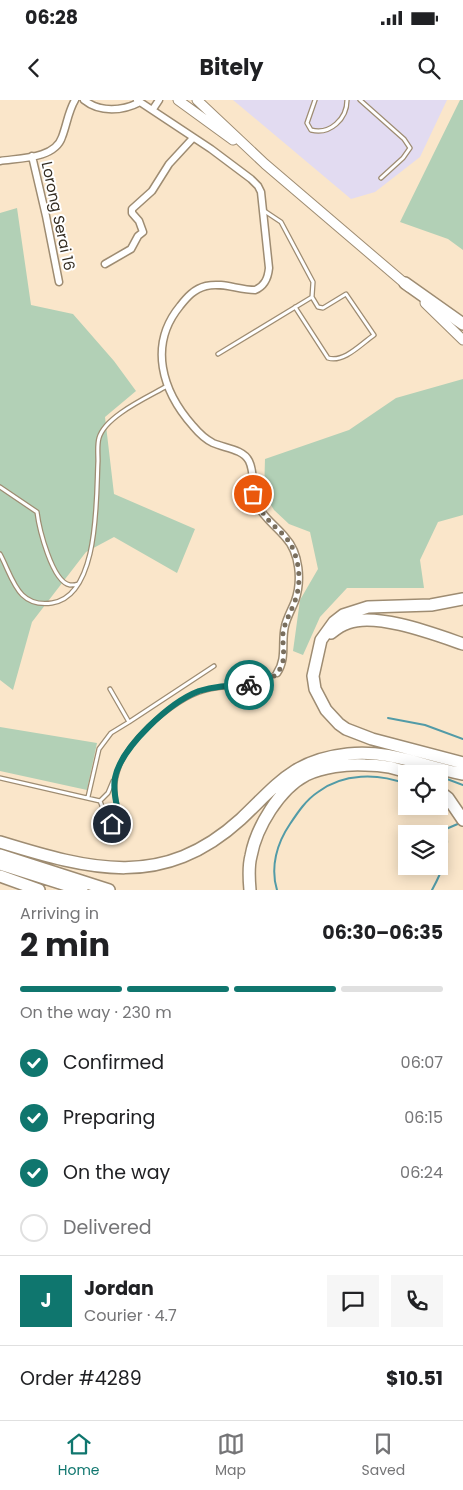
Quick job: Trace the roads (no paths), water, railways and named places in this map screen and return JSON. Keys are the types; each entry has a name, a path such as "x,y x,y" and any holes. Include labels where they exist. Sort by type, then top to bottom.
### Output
{"highway":[{"path":"405,282 463,324"},
{"path":"463,599 431,605 368,607 343,615 334,622 321,640 313,676 315,689 326,710 346,729 372,739 463,763"},
{"path":"321,640 348,622 367,620 394,623 463,644"},
{"path":"0,842 86,865 116,869 138,869 175,860 214,841 242,818 278,783 294,771 310,763 332,756 366,753 389,755 463,774"},
{"path":"250,890 250,856 254,841 263,822 287,790 305,776 351,764 388,766 398,770"},
{"path":"448,798 463,820"},
{"path":"0,855 109,890"},
{"path":"0,864 82,890"},
{"path":"0,876 38,890"}],"main road":[{"path":"178,100 265,164"},
{"path":"197,100 265,164 405,282 463,340"}],"street":[{"path":"0,161 49,152 60,142 72,106 76,100"},
{"path":"84,100 89,104 111,109 131,106 138,101 153,109 194,138 258,186 261,192 269,268 267,280 260,288 255,290 221,284 199,288 186,298 168,322 162,345 164,378 176,403 192,425 204,436 212,442 244,455 249,462 253,494 258,506 287,539 293,549 300,583 285,623 283,632 283,660 277,673"},
{"path":"153,109 160,100"},
{"path":"105,264 131,249 138,236 143,232 139,221 132,213 132,209 152,190 169,164 194,138"},
{"name":"Lorong Serai 16","path":"32,156 59,282"}],"lane":[{"path":"314,100 307,123 311,130 317,132 332,128 338,124 345,112 347,100"},
{"path":"360,100 404,139 410,148 381,178"},
{"path":"263,209 282,222 313,282 312,296 318,307 323,308 346,294 374,335 341,359 334,360 328,358 295,307"},
{"path":"218,354 312,296"},
{"path":"0,554 14,586 29,600 43,604 59,602 65,599 78,584 92,549 99,437 115,415 168,386"},
{"path":"0,487 37,512 39,528 48,557 64,582 70,585 78,584"},
{"path":"88,798 99,749 111,733 214,666"},
{"path":"100,801 108,793 125,754 148,726 183,700 207,689 255,685 269,680 277,673"},
{"path":"110,689 129,722"},
{"path":"0,778 100,801"},
{"path":"100,801 108,821 112,824 118,823 114,794 115,778"}],"waterway":[{"path":"388,718 425,725 463,739"},
{"path":"277,890 274,873 278,847 285,831 303,806 314,795 338,781 349,778 372,777 398,781"},
{"path":"448,779 463,785"},
{"path":"432,890 445,861 446,829 460,823"}]}
